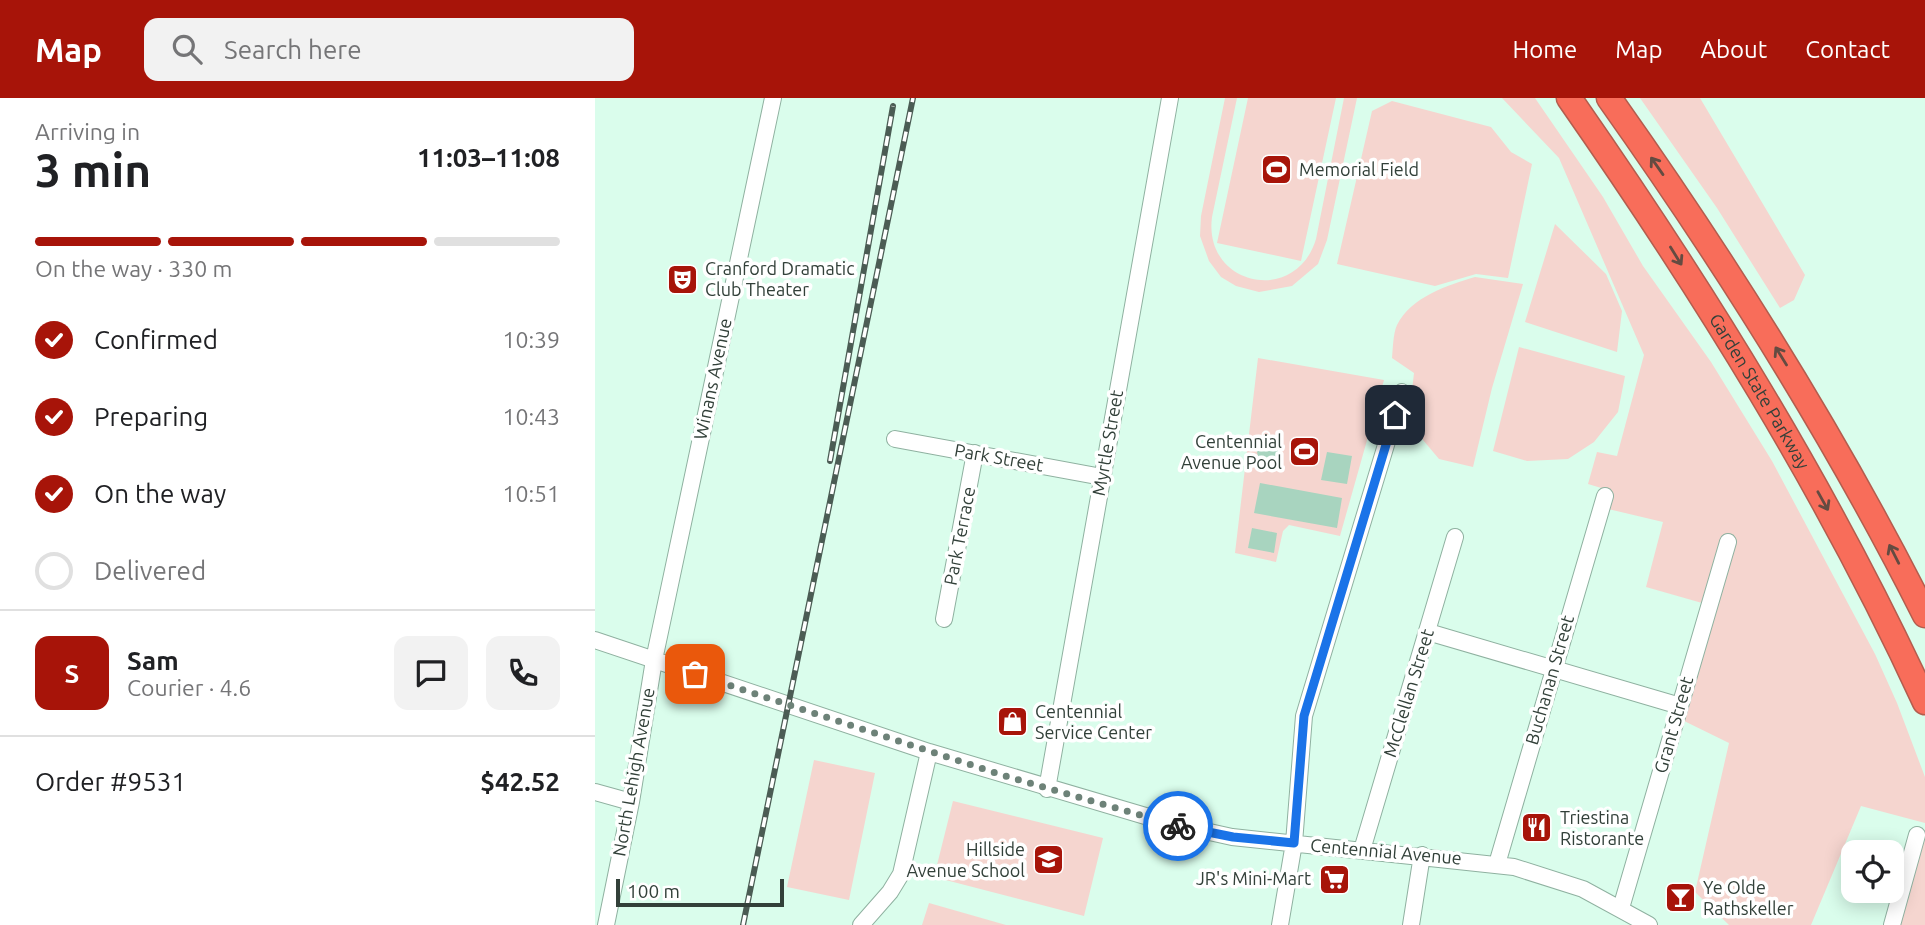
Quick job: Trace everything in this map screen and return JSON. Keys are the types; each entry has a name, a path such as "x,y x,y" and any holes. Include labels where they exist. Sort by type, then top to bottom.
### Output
{"highway":[{"name":"Garden State Parkway","path":"1569,98 1667,241 1777,421 1874,595 1925,702"},
{"name":"Garden State Parkway","path":"1609,98 1713,249 1793,376 1876,519 1925,615"}],"street":[{"name":"Winans Avenue","path":"654,660 773,98"},
{"name":"Myrtle Street","path":"1047,789 1170,98"},
{"path":"1280,925 1294,843 1304,716 1402,392"},
{"name":"Park Street","path":"895,439 1102,477"},
{"name":"Park Terrace","path":"944,619 975,453"},
{"name":"Buchanan Street","path":"1497,864 1605,496"},
{"name":"McClellan Street","path":"1362,850 1455,537"},
{"name":"Grant Street","path":"1621,908 1728,542"},
{"path":"1428,632 1680,706"},
{"name":"Centennial Avenue","path":"595,640 929,752 1047,789 1201,831 1497,864 1562,881 1621,908 1649,925"},
{"name":"North Lehigh Avenue","path":"603,924 631,802 654,660"},
{"path":"861,925 890,892 901,874 929,752"},
{"path":"595,792 631,802"},
{"path":"1892,925 1917,835"},
{"path":"1411,925 1422,855"}],"shaded area":[{"path":"1225,98 1237,98 1212,217 1213,241 1222,259 1236,272 1253,279 1272,280 1290,274 1305,260 1316,239 1344,98 1357,98 1327,240 1318,264 1292,286 1259,292 1236,286 1221,277 1209,261 1200,236 1201,216"},
{"name":"Memorial Field","path":"1248,98 1336,98 1301,261 1217,243"},
{"path":"1502,98 1535,98 1603,197 1643,266 1711,362 1772,461 1875,654 1925,777 1925,823 1861,806 1847,840 1841,840 1841,854 1811,925 1729,925 1695,892 1729,743 1678,718 1709,605 1646,587 1663,522 1604,508 1608,490 1588,484 1597,452 1617,456 1644,355 1559,158"},
{"path":"1640,98 1700,98 1805,275 1794,300 1780,308 1717,208"},
{"path":"1392,101 1491,127 1511,152 1532,164 1508,278 1476,274 1435,286 1337,264 1372,111"},
{"path":"1555,224 1606,274 1622,311 1617,352 1525,322"},
{"path":"1475,277 1523,284 1492,388 1473,467 1439,459 1423,440 1410,408 1414,373 1392,358 1397,325 1411,307 1442,288"},
{"path":"1519,347 1625,376 1618,412 1594,442 1568,459 1527,461 1493,451"},
{"name":"Centennial Avenue Pool","path":"1258,358 1384,380 1340,536 1289,525 1283,531 1276,562 1235,553"},
{"path":"1268,440 1276,443 1279,451 1276,459 1268,462 1260,459 1257,451 1260,443"},
{"path":"1327,452 1352,456 1347,484 1321,480"},
{"path":"1260,483 1342,498 1337,528 1254,513"},
{"path":"1252,528 1277,533 1274,553 1248,548"},
{"path":"814,760 875,773 849,900 787,887"},
{"path":"953,801 1103,838 1084,916 934,877"},
{"path":"1925,829 1925,925 1896,925"},
{"path":"929,903 1006,925 922,925"}],"railway":[{"path":"743,925 913,98"},
{"path":"830,461 893,106"}],"way so far":[{"path":"695,674 1002,775 1178,826"}],"place":[{"name":"Memorial Field","path":"1276,170"},
{"name":"Cranford Dramatic Club Theater","path":"682,279"},
{"name":"Centennial Avenue Pool","path":"1305,452"},
{"name":"Centennial Service Center","path":"1012,722"},
{"name":"Triestina Ristorante","path":"1537,828"},
{"name":"Hillside Avenue School","path":"1048,860"},
{"name":"JR's Mini-Mart","path":"1334,879"},
{"name":"Ye Olde Rathskeller","path":"1680,898"}],"route":[{"path":"1178,826 1233,837 1294,843 1304,716 1395,415"}]}
